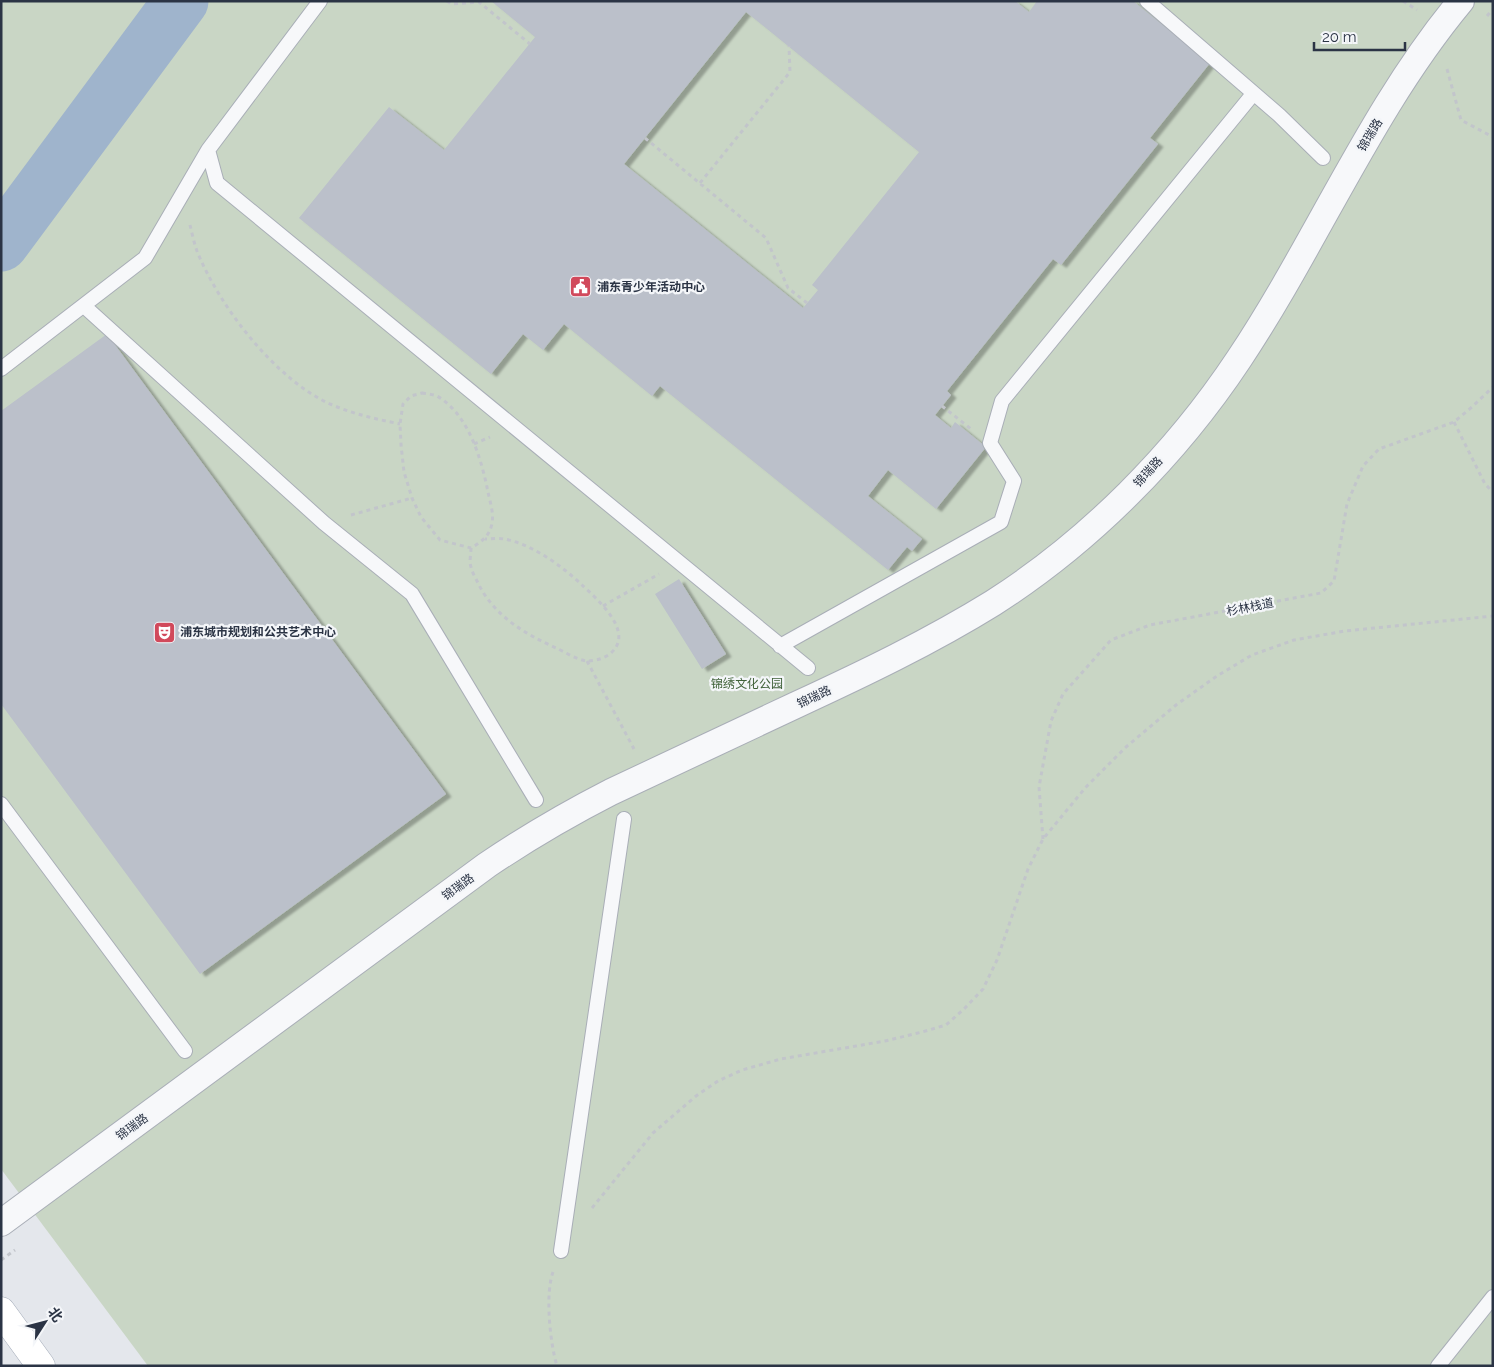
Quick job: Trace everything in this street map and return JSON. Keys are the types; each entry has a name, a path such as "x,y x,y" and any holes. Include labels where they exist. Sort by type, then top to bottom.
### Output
{"main road":[{"path":"1,1311 41,1366"}],"street":[{"name":"锦瑞路","path":"1,1223 487,865 521,843 576,810 611,792 936,637 996,601 1056,558 1107,514 1154,467 1198,416 1233,368 1283,288 1393,97 1422,52 1461,1"}],"lane":[{"path":"1,369 145,258 208,150 320,1"},
{"path":"1147,1 1279,116 1323,158"},
{"path":"780,646 1001,522 1014,481 990,443 1002,401 1253,94"},
{"path":"208,150 217,183 808,668"},
{"path":"84,306 324,523 412,594 536,800"},
{"path":"1,804 185,1051"},
{"path":"560,1251 624,819"},
{"path":"1438,1366 1493,1296"}],"path":[{"path":"447,1 451,4 479,2 530,44"},
{"path":"1403,1 1417,10"},
{"path":"700,183 790,72 789,46"},
{"path":"1446,69 1462,120 1493,137"},
{"path":"645,138 766,238 788,288 807,303"},
{"path":"181,196 197,250 222,299 250,337 278,368 328,403 357,415 400,424"},
{"name":"杉林栈道","path":"1043,839 1039,787 1051,721 1063,694 1111,640 1150,626 1321,593 1334,581 1347,504 1362,466 1379,449 1454,422 1493,387"},
{"path":"471,548 471,567 480,588 494,609 514,626 533,638 587,661 601,659 610,654 618,645 620,637 616,624 604,606 558,564 522,545 504,539 485,539 471,548 440,540 421,517 412,498 404,472 400,424 403,404 411,396 422,393 435,395 451,407 474,444 485,474 492,510 492,523 485,539"},
{"path":"942,406 990,443"},
{"path":"1454,422 1485,484 1493,492"},
{"path":"324,523 412,498"},
{"path":"604,606 680,563"},
{"path":"590,1210 653,1133 696,1096 718,1081 742,1070 781,1059 885,1041 946,1025 984,990 997,960 1028,869 1043,839 1086,787 1126,747 1216,676 1252,655 1294,640 1345,631 1493,616"},
{"path":"587,661 634,749"},
{"path":"556,1366 550,1321 550,1281 560,1251"}],"green space":[{"name":"锦绣文化公园","path":"1,1 1493,1 1493,1366 148,1366 1,1169"}],"building":[{"name":"浦东青少年活动中心","path":"491,1 1015,1 1029,12 1037,1 1133,1 1210,63 1150,138 1158,144 1061,265 1053,259 947,391 951,395 935,415 951,428 955,422 986,447 936,509 888,470 868,496 922,539 912,551 907,547 888,570 660,386 652,396 564,324 543,350 523,334 491,374 299,218 389,107 444,150 535,37","holes":["746,12 919,152 812,285 818,290 803,308 624,164"]},
{"name":"浦东城市规划和公共艺术中心","path":"107,334 446,794 200,974 1,704 1,411"},
{"path":"679,579 726,654 702,669 655,594"}],"waterway":[{"path":"1,244 181,1"}],"place":[{"name":"浦东青少年活动中心","path":"581,287"},
{"name":"浦东城市规划和公共艺术中心","path":"164,632"}]}
